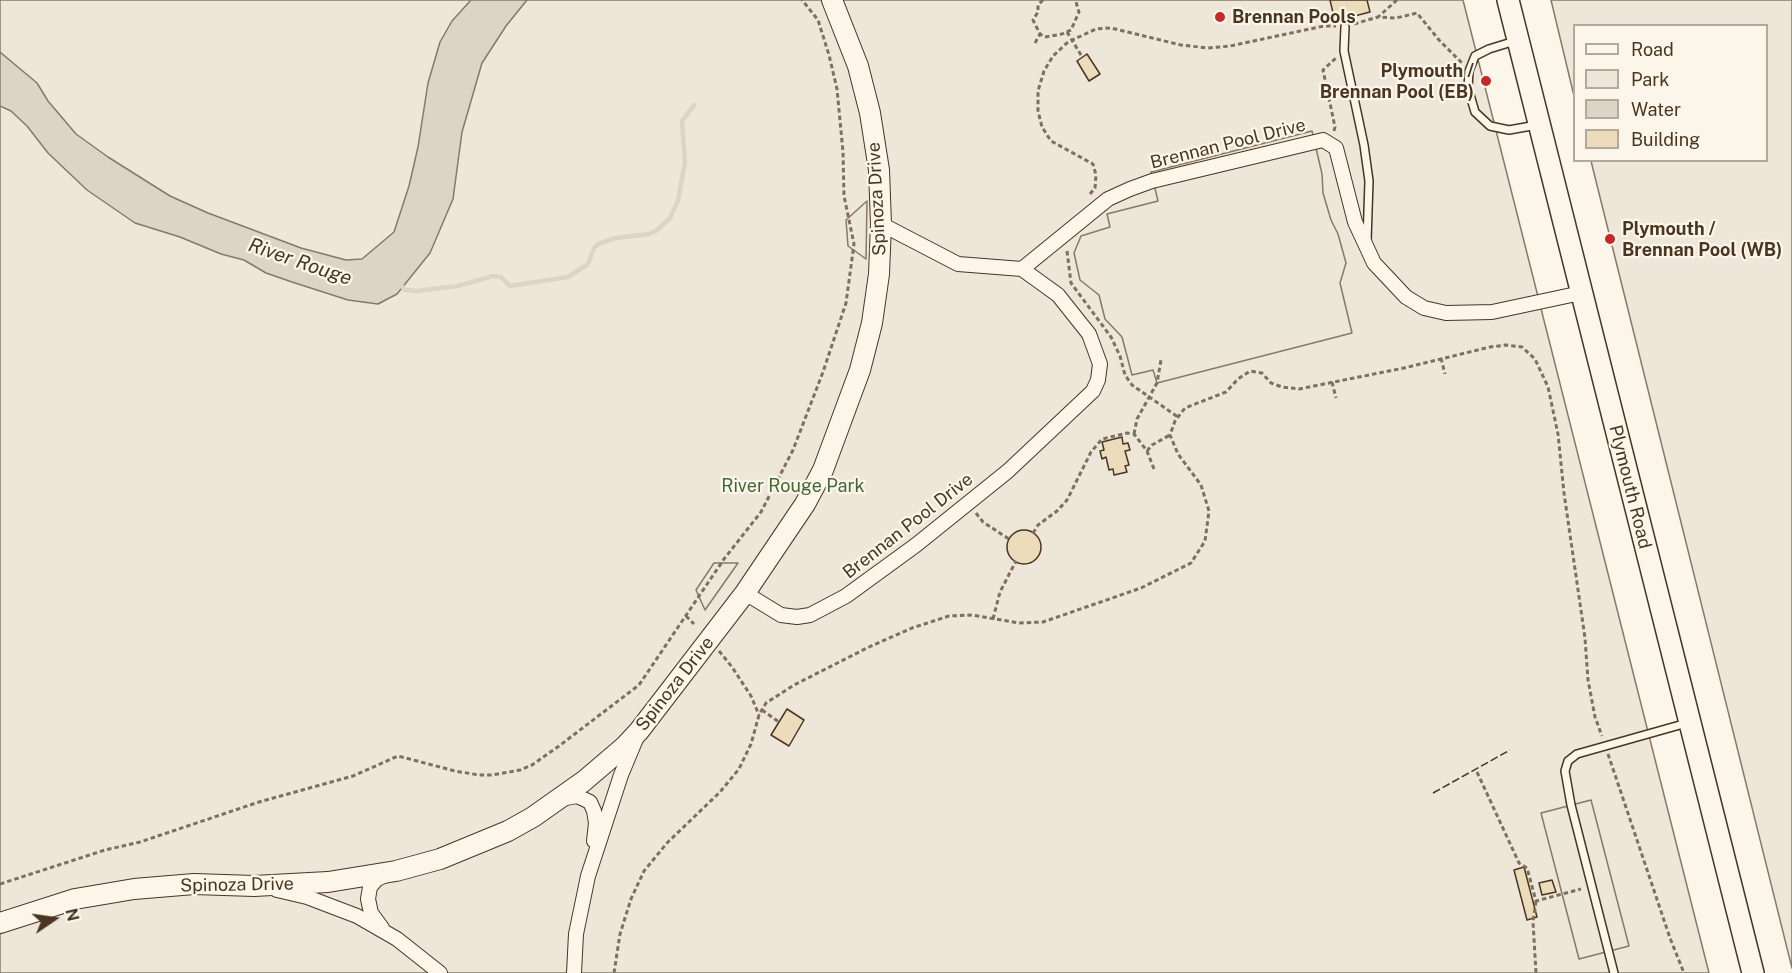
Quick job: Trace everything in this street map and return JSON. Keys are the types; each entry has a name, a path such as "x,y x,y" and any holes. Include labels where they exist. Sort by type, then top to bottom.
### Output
{"main road":[{"name":"Plymouth Road","path":"1508,0 1753,973"}],"street":[{"name":"Spinoza Drive","path":"0,923 75,899 134,889 194,884 254,886 328,882 396,871 440,859 508,831 560,799 604,764 639,731 745,593 805,504 823,470 851,398 872,323 879,274 881,224 879,170 870,113 858,66 832,0"},
{"name":"Brennan Pool Drive","path":"745,593 782,615 810,615 846,596 968,504 1061,423 1093,390 1098,380 1100,364 1089,334 1058,295 1022,269 1108,199 1141,185 1323,140 1335,148 1355,222 1374,263 1406,297 1424,308 1446,312 1492,312 1581,292"},
{"path":"881,224 958,264 1022,269"},
{"path":"588,876 621,775 639,731"},
{"path":"560,799 577,796 590,802 596,823 576,934 574,973"},
{"path":"387,933 371,913 368,899 370,887 377,879 396,871"},
{"path":"254,886 284,891 329,904 357,916 422,957 440,973"}],"lane":[{"path":"1345,27 1344,51 1364,145 1369,181 1366,246"},
{"path":"1518,40 1489,49 1476,56 1469,71 1468,88 1475,112 1490,126 1509,130 1539,125"},
{"path":"1614,973 1571,806 1565,771 1568,761 1577,754 1690,723"}],"path":[{"path":"0,884 105,850 140,842 259,802 353,776 398,756 479,775 520,770 532,765 559,746 639,685 724,560 761,512 793,450 824,372 846,303 854,244 844,196 843,152 837,89 818,20 802,0"},
{"path":"1044,0 1038,5 1038,12 1033,20 1040,34 1045,37 1071,30 1073,21 1078,18 1077,1"},
{"path":"1378,17 1397,0"},
{"path":"1085,202 1095,188 1096,175 1093,164 1052,141 1042,127 1038,111 1038,91 1044,71 1053,56 1072,40 1096,29 1112,27 1182,45 1208,48 1230,46 1324,26 1345,27 1378,17 1396,18 1417,13 1469,71"},
{"path":"1067,32 1081,56"},
{"path":"1035,43 1040,34"},
{"path":"1330,144 1335,127 1323,70 1344,51"},
{"path":"1070,229 1066,256 1071,283 1111,337 1120,356 1125,375 1132,385 1178,417"},
{"path":"1148,451 1152,445 1170,435 1185,408 1226,392 1238,379 1250,371 1262,373 1271,383 1299,389 1404,368 1490,346 1522,347 1535,359 1548,387 1558,434 1585,638 1588,680 1595,717 1684,973"},
{"path":"1441,358 1445,374"},
{"path":"1134,434 1137,419 1156,383 1161,360"},
{"path":"1332,381 1336,398"},
{"path":"1134,434 1148,451 1154,469"},
{"path":"1033,533 1038,525 1058,511 1067,500 1097,443 1113,436 1134,434"},
{"path":"614,973 620,934 631,899 644,872 667,843 720,792 739,769 751,744 759,715 766,703 794,685 912,628 949,616 972,615 1019,623 1043,622 1140,588 1191,563 1205,541 1209,511 1201,484 1179,454 1170,435"},
{"path":"968,504 983,522 1009,539"},
{"path":"993,619 999,592 1016,561"},
{"path":"686,616 694,624"},
{"path":"719,650 751,696 759,715"},
{"path":"762,710 779,722"},
{"path":"1477,772 1519,864 1527,868 1536,901 1533,922 1536,973"},
{"path":"1536,901 1592,886"}],"green space":[{"name":"River Rouge Park","path":"0,0 1463,0 1709,973 0,973"},
{"path":"1551,0 1792,0 1792,968 1591,162 1768,162 1768,24 1573,24 1573,92"}],"shaded area":[{"path":"1312,131 1322,174 1323,193 1346,263 1340,283 1352,333 1157,383 1153,370 1132,375 1122,337 1105,319 1099,295 1080,280 1074,253 1081,236 1110,227 1107,214 1158,201 1151,172"},
{"path":"867,201 866,259 848,246 846,220"},
{"path":"714,563 738,563 705,610 696,590"},
{"path":"1591,800 1629,946 1579,959 1541,813"}],"water":[{"name":"River Rouge","path":"471,0 527,0 506,26 482,63 462,132 453,199 430,253 397,294 378,304 348,300 292,282 266,273 244,260 135,223 87,190 48,153 27,126 11,111 0,106 0,52 37,83 48,101 76,134 170,196 301,248 346,260 362,259 394,232 409,186 428,83 440,42 452,21"}],"building":[{"path":"1330,0 1367,0 1370,12 1335,21"},
{"path":"1087,54 1100,74 1089,81 1077,61"},
{"path":"1122,437 1123,444 1128,443 1130,450 1125,451 1129,465 1125,466 1127,472 1114,475 1113,469 1109,470 1106,457 1102,459 1100,451 1104,450 1102,442"},
{"path":"1024,530 1036,535 1041,547 1036,559 1024,564 1012,559 1007,547 1012,535"},
{"path":"787,709 804,720 789,746 771,735"},
{"path":"1524,867 1537,917 1527,920 1514,870"},
{"path":"1552,880 1556,892 1542,895 1539,883"}],"waterway":[{"path":"400,284 405,290 417,291 458,286 493,276 501,277 510,286 568,277 588,264 598,244 616,238 656,231 670,218 678,201 685,162 682,121 694,105"}],"fence":[{"path":"1433,793 1510,750"}],"place":[{"name":"Brennan Pools","path":"1220,17"},
{"name":"Plymouth / Brennan Pool (EB)","path":"1486,81"},
{"name":"Plymouth / Brennan Pool (WB)","path":"1610,239"}]}
